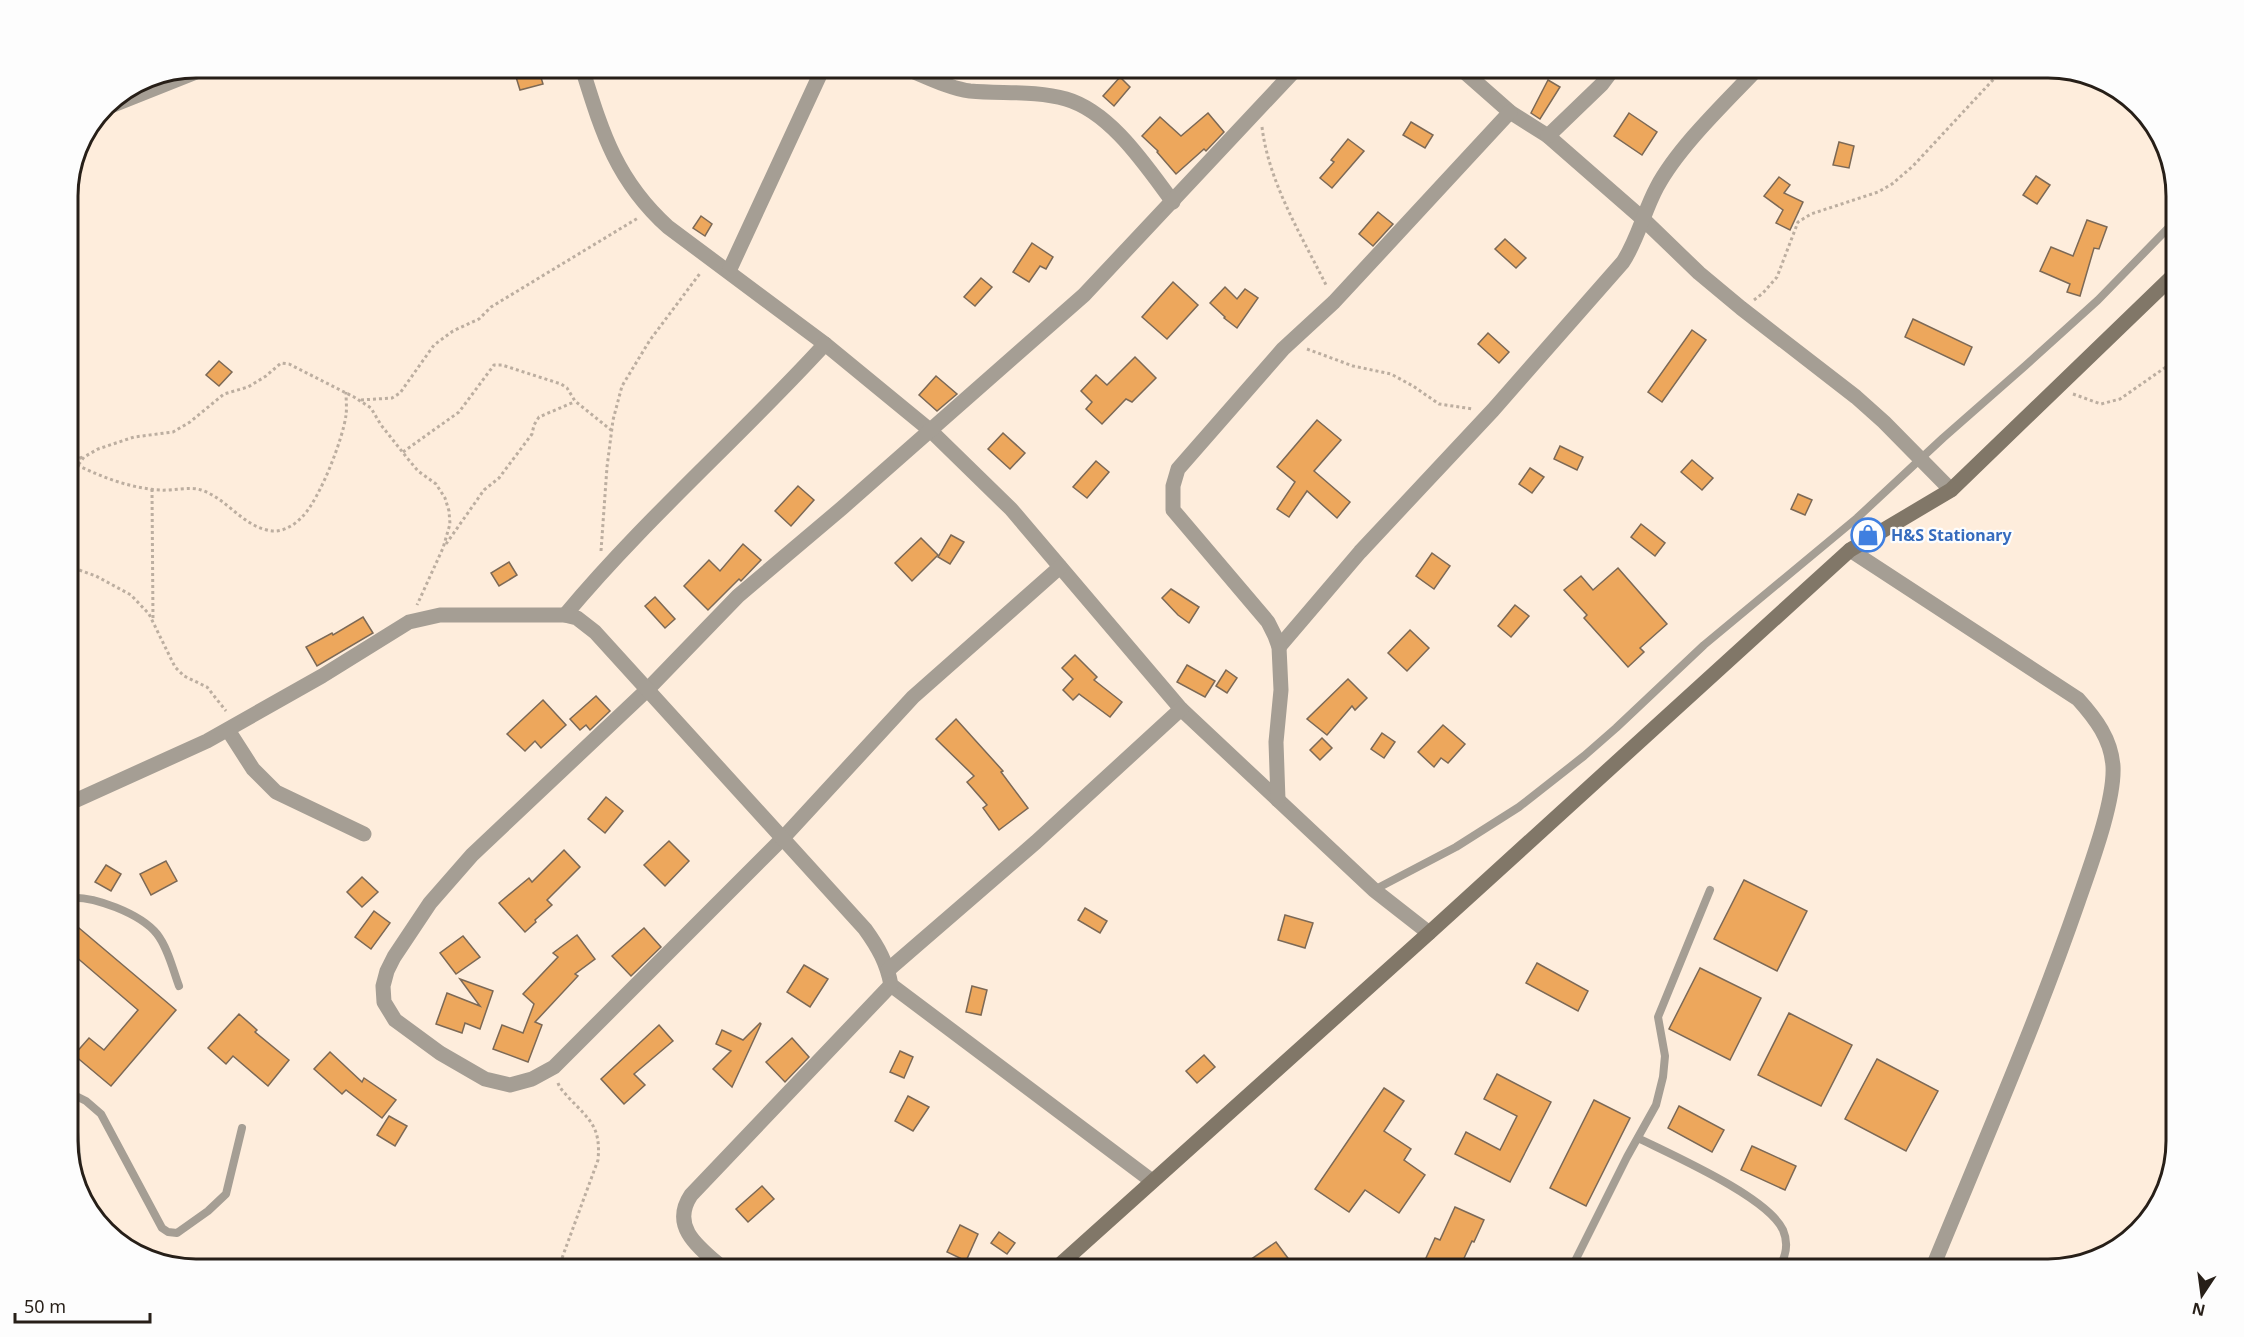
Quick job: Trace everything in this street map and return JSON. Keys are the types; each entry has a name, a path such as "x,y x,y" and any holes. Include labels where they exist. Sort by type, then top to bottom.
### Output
{"main road":[{"path":"1066,1259 1430,933 1850,550 1951,490 2166,283"}],"street":[{"path":"585,78 601,127 624,177 650,210 711,259 825,344 930,431 1011,509 1181,709 1374,890 1430,933"},
{"path":"729,271 818,78"},
{"path":"932,78 968,91 1016,92 1066,99 1087,109 1122,135 1173,202"},
{"path":"1060,567 913,697 783,838 554,1067 532,1079 510,1084 485,1079 440,1053 395,1020 384,1002 383,986 394,957 430,903 472,855 648,689 738,596 1084,295 1288,78"},
{"path":"1471,78 1510,112 1548,136 1643,219 1699,273 1741,308 1856,397 1951,490"},
{"path":"1548,136 1606,78"},
{"path":"1279,647 1360,552 1493,410 1623,262 1658,187 1674,162 1749,78"},
{"path":"130,98 176,80"},
{"path":"1278,800 1276,741 1281,690 1279,647 1268,622 1173,510 1172,498 1178,469 1283,349 1334,302 1510,112"},
{"path":"565,615 599,574 773,401 825,344"},
{"path":"1850,550 2078,699 2103,730 2113,763 2110,796 2090,867 2056,966 1936,1259"},
{"path":"78,799 207,741 322,676 409,622 440,615 565,615 577,618 595,632 648,689 865,929 879,949 889,978 1152,1181"},
{"path":"712,1259 694,1243 687,1232 683,1220 685,1203 691,1195 889,978 1181,709"},
{"path":"232,727 253,770 276,792 364,834"}],"lane":[{"path":"1374,890 1456,847 1519,807 1554,780 1616,728 1704,645 1857,518 2098,300 2166,230"},
{"path":"1576,1259 1656,1105 1663,1077 1665,1056 1659,1017 1710,890"},
{"path":"78,898 110,905 140,920 157,934 179,986"},
{"path":"78,1097 101,1114 162,1228 168,1232 177,1233 208,1211 226,1194 242,1128"},
{"path":"1638,1138 1713,1175 1770,1213 1783,1231 1787,1245 1784,1259"}],"path":[{"path":"1741,308 1763,293 1774,282 1798,222 1811,214 1878,192 1892,184 1913,166 1995,78"},
{"path":"1260,107 1265,152 1278,186 1334,302"},
{"path":"360,400 392,398 400,393 434,345 453,331 479,319 491,307 650,210"},
{"path":"599,574 611,430 622,386 650,340 711,259"},
{"path":"1283,349 1311,350 1353,366 1391,374 1439,404 1493,410"},
{"path":"78,459 98,449 134,438 172,432 190,422 224,394 248,387 281,363 289,364 346,392 370,408 418,471 436,484 445,498 450,524 443,548 409,622"},
{"path":"403,452 459,412 494,365 502,365 561,384 567,388 575,401 611,430"},
{"path":"2058,387 2101,404 2120,399 2166,367"},
{"path":"78,465 106,479 152,489 199,489 211,494 255,526 268,531 282,531 303,516 317,494 343,428 346,392"},
{"path":"443,548 484,490 499,478 532,434 539,417 575,401"},
{"path":"78,464 84,457"},
{"path":"152,489 153,623"},
{"path":"78,570 96,576 131,595 149,614 175,667 184,676 207,687 232,727"},
{"path":"554,1067 560,1087 589,1118 597,1132 600,1145 598,1160 562,1259"}],"building":[{"path":"516,78 541,78 543,84 520,90"},
{"path":"1119,78 1130,87 1114,106 1103,96"},
{"path":"1548,80 1560,87 1540,119 1531,113"},
{"path":"1208,113 1224,132 1206,151 1204,149 1176,174 1158,151 1142,136 1160,117 1181,136"},
{"path":"1629,113 1657,132 1642,155 1614,136"},
{"path":"1411,122 1433,135 1425,148 1403,135"},
{"path":"1348,139 1364,151 1332,188 1320,178 1334,162 1331,160"},
{"path":"1839,142 1854,146 1849,168 1833,165"},
{"path":"2036,176 2050,185 2037,204 2023,195"},
{"path":"1779,177 1790,185 1784,193 1803,202 1790,230 1776,223 1783,210 1764,196"},
{"path":"1378,212 1393,224 1373,246 1359,234"},
{"path":"701,216 712,224 705,236 693,228"},
{"path":"2087,220 2107,227 2099,249 2094,248 2080,296 2067,292 2070,284 2040,271 2051,247 2073,256"},
{"path":"1505,239 1526,258 1516,268 1495,249"},
{"path":"1032,243 1053,257 1046,269 1040,266 1029,282 1013,272"},
{"path":"981,278 992,287 975,306 964,297"},
{"path":"1173,282 1198,305 1167,339 1142,317"},
{"path":"1225,287 1237,299 1245,289 1258,298 1237,328 1210,303"},
{"path":"1913,319 1972,347 1964,365 1905,337"},
{"path":"1692,330 1706,340 1662,402 1648,392"},
{"path":"1488,333 1509,352 1499,363 1478,344"},
{"path":"1135,357 1156,378 1132,402 1126,399 1102,424 1086,409 1092,402 1081,391 1096,375 1107,385"},
{"path":"219,361 232,372 219,386 206,375"},
{"path":"936,376 957,394 937,411 919,395"},
{"path":"1317,420 1341,440 1314,471 1350,502 1337,518 1307,491 1289,517 1277,509 1295,482 1277,467"},
{"path":"1003,433 1025,453 1010,469 988,449"},
{"path":"1560,446 1583,457 1577,470 1554,459"},
{"path":"1692,460 1713,478 1702,490 1681,472"},
{"path":"1096,461 1109,472 1087,498 1073,487"},
{"path":"1530,468 1544,477 1532,493 1519,484"},
{"path":"798,486 814,500 791,526 775,511"},
{"path":"1798,494 1812,500 1805,515 1791,509"},
{"path":"1641,524 1665,543 1655,556 1631,537"},
{"path":"951,535 964,542 950,564 938,557"},
{"path":"921,538 938,555 912,581 895,563"},
{"path":"743,544 761,560 708,610 684,586 709,560 720,571"},
{"path":"1432,553 1450,566 1434,589 1416,576"},
{"path":"509,562 517,575 499,586 491,573"},
{"path":"1618,568 1667,624 1640,648 1644,652 1628,667 1584,618 1587,615 1564,590 1581,576 1593,590"},
{"path":"1171,589 1199,607 1189,623 1162,598"},
{"path":"655,597 675,619 665,628 645,606"},
{"path":"1515,605 1529,616 1511,637 1498,626"},
{"path":"363,617 373,633 317,666 306,647 332,633 333,635"},
{"path":"1410,630 1429,648 1407,671 1388,653"},
{"path":"1075,655 1097,677 1094,680 1122,702 1110,717 1079,694 1073,700 1063,690 1073,679 1062,668"},
{"path":"1187,665 1215,681 1205,697 1177,682"},
{"path":"1226,670 1237,678 1227,693 1216,686"},
{"path":"1348,679 1367,698 1355,710 1352,706 1327,735 1307,719"},
{"path":"596,696 610,711 590,730 586,725 580,730 570,719"},
{"path":"543,700 566,725 541,748 535,741 525,751 507,734"},
{"path":"956,719 1003,771 1001,772 1028,808 999,830 983,808 987,805 967,782 974,776 936,739"},
{"path":"1443,725 1465,744 1448,763 1441,758 1434,767 1418,752"},
{"path":"1382,733 1395,742 1384,758 1371,749"},
{"path":"1322,738 1332,748 1320,760 1310,750"},
{"path":"606,797 623,811 605,833 588,819"},
{"path":"669,841 689,861 665,886 644,865"},
{"path":"564,850 580,867 547,900 552,905 525,932 499,903 529,878 532,882"},
{"path":"166,861 177,881 151,895 140,874"},
{"path":"106,865 121,874 111,891 95,882"},
{"path":"362,877 378,892 362,907 347,892"},
{"path":"1744,880 1807,911 1777,971 1714,939"},
{"path":"1085,908 1107,921 1100,933 1078,920"},
{"path":"374,911 390,923 371,949 355,937"},
{"path":"1285,915 1313,923 1305,948 1278,940"},
{"path":"644,928 661,947 631,976 612,956"},
{"path":"78,929 176,1010 111,1086 78,1058 78,1050 89,1038 104,1050 138,1010 78,959"},
{"path":"577,935 595,959 575,974 578,976 535,1022 542,1025 528,1062 493,1049 502,1025 523,1033 534,1004 523,994 558,957 553,953"},
{"path":"463,936 480,957 456,974 440,953"},
{"path":"1537,963 1588,991 1578,1011 1526,983"},
{"path":"804,965 828,979 810,1007 787,992"},
{"path":"1700,968 1761,998 1730,1060 1669,1029"},
{"path":"460,979 493,991 480,1029 465,1023 462,1033 436,1024 447,993 480,1006"},
{"path":"972,986 987,990 981,1015 966,1012"},
{"path":"1789,1013 1852,1045 1821,1106 1758,1075"},
{"path":"239,1014 257,1030 255,1032 289,1060 268,1086 233,1056 226,1064 208,1048"},
{"path":"760,1023 732,1087 713,1069 731,1051 716,1044 722,1030 743,1040"},
{"path":"659,1025 673,1041 634,1074 645,1085 624,1104 601,1079"},
{"path":"792,1038 809,1057 785,1082 766,1062"},
{"path":"900,1051 913,1057 904,1078 890,1072"},
{"path":"330,1052 362,1082 364,1078 396,1100 382,1118 346,1090 342,1094 314,1069"},
{"path":"1204,1055 1215,1067 1197,1083 1186,1071"},
{"path":"1877,1059 1938,1091 1906,1151 1845,1119"},
{"path":"1497,1074 1551,1102 1510,1182 1455,1154 1466,1132 1500,1150 1517,1116 1484,1099"},
{"path":"1384,1088 1404,1101 1384,1131 1411,1149 1404,1160 1425,1175 1399,1213 1365,1190 1349,1212 1315,1189"},
{"path":"908,1096 929,1107 913,1131 895,1121"},
{"path":"1594,1100 1630,1118 1586,1206 1550,1188"},
{"path":"1679,1106 1724,1130 1712,1152 1668,1128"},
{"path":"389,1116 407,1126 395,1146 377,1135"},
{"path":"1752,1146 1796,1166 1785,1190 1741,1170"},
{"path":"762,1186 774,1199 748,1222 736,1209"},
{"path":"1455,1207 1484,1220 1464,1259 1426,1259 1435,1238 1440,1240"},
{"path":"960,1225 978,1234 967,1259 947,1252"},
{"path":"999,1232 1015,1243 1007,1254 991,1243"},
{"path":"1276,1242 1289,1259 1251,1259"}],"place":[{"name":"H&S Stationary","path":"1868,535"}]}
